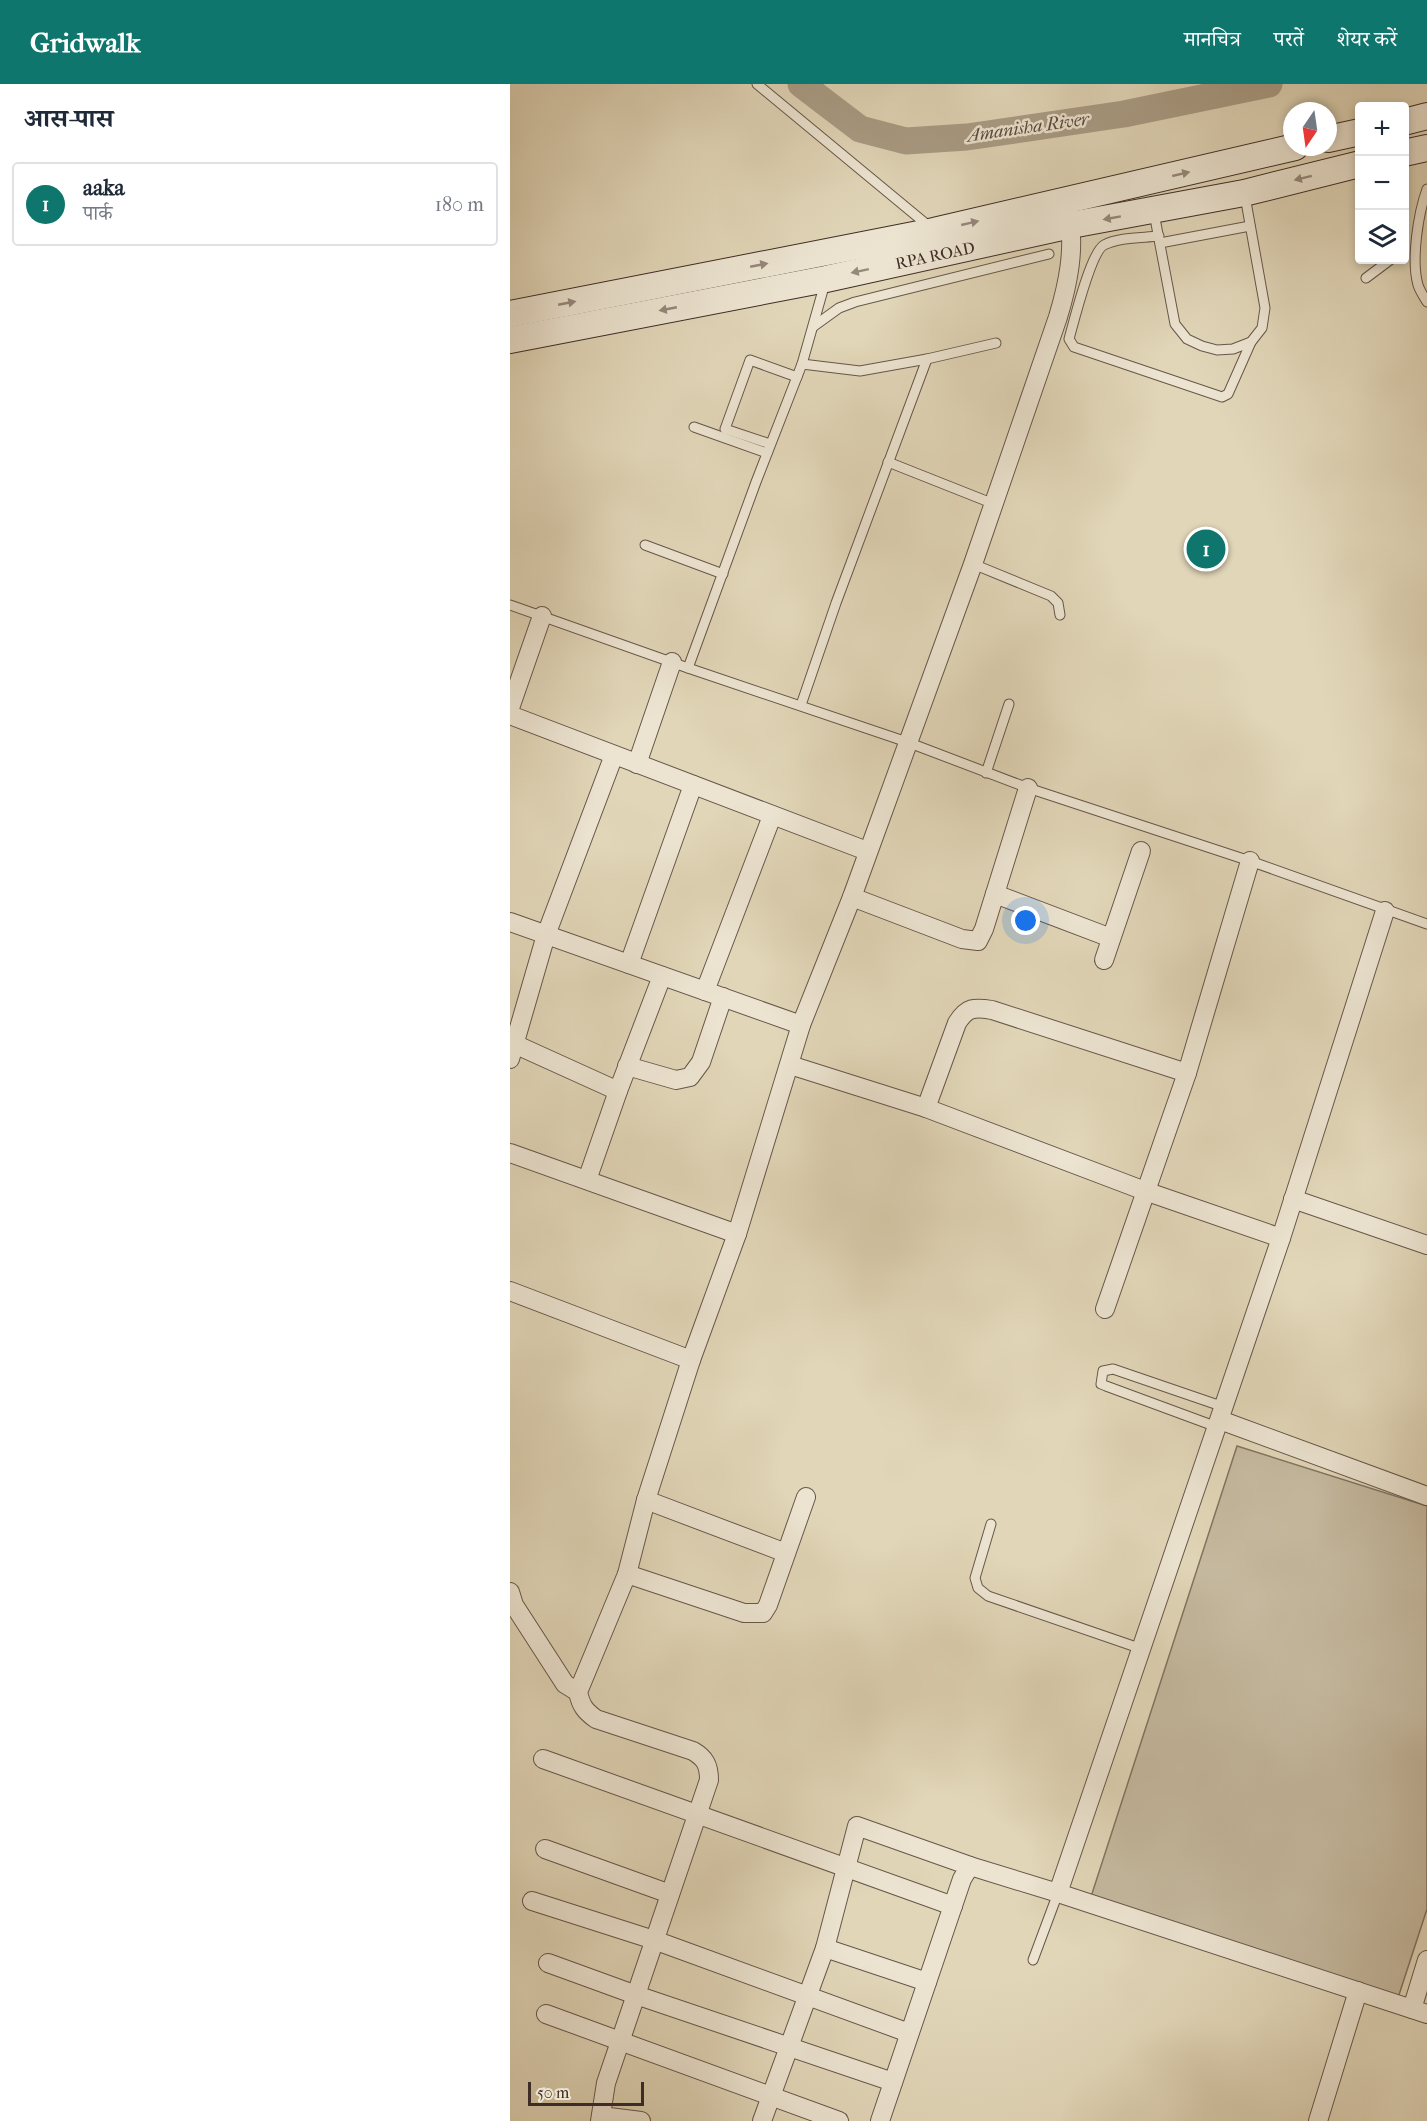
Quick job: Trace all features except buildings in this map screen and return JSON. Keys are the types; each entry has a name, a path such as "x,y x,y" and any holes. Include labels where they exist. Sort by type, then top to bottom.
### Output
{"street":[{"path":"1409,121 1427,116"},
{"path":"1337,138 1355,133"},
{"path":"1409,152 1427,148"},
{"path":"510,314 934,231 1283,150"},
{"name":"RPA ROAD","path":"510,340 826,279 1071,225 1244,193 1355,165"},
{"path":"641,2121 600,2118 606,2083 709,1780 709,1768 703,1757 693,1751 596,1719 580,1704 578,1692 627,1574 646,1500 691,1360 736,1234 801,1025 852,897 973,564 1068,286 1071,225 1066,200"},
{"path":"510,708 542,616"},
{"path":"637,764 680,665"},
{"path":"510,715 867,851"},
{"path":"614,755 546,935 511,1048 618,1091"},
{"path":"629,964 693,785"},
{"path":"852,897 962,939 978,941 1028,788"},
{"path":"705,991 772,816"},
{"path":"1104,960 1141,851"},
{"path":"1105,1309 1187,1072 1250,861"},
{"path":"995,894 1112,938"},
{"path":"1058,1893 1281,1238 1385,910"},
{"path":"510,922 801,1025"},
{"path":"587,1180 662,976"},
{"path":"627,1066 676,1080 690,1077 701,1062 723,997"},
{"path":"926,1108 957,1023 963,1013 976,1008 992,1010 1187,1072"},
{"path":"790,1065 926,1108 1145,1191 1281,1238"},
{"path":"510,1153 736,1234"},
{"path":"1293,1199 1427,1245"},
{"path":"510,1291 691,1360"},
{"path":"1220,1418 1427,1496"},
{"path":"627,1574 744,1613 763,1613 768,1605 806,1497"},
{"path":"646,1500 786,1553"},
{"path":"510,1592 514,1605 565,1684 578,1692"},
{"path":"543,1759 953,1906"},
{"path":"762,2121 825,1948 857,1826 970,1866 1419,2012 1427,1960"},
{"path":"545,1849 670,1894"},
{"path":"880,2121 962,1879 970,1866"},
{"path":"532,1901 654,1940 909,2033"},
{"path":"825,1948 927,1982"},
{"path":"548,1963 893,2082"},
{"path":"1318,2121 1358,1991"},
{"path":"546,2014 839,2121"}],"lane":[{"path":"757,84 934,231"},
{"path":"1427,189 1416,241 1416,266 1418,286 1427,302"},
{"path":"1244,193 1265,308 1262,327 1251,342 1228,394 1222,398 1074,347 1071,344 1069,339 1093,260 1101,246 1110,242 1160,239 1250,226"},
{"path":"1153,210 1175,324 1187,339 1217,350 1233,349 1251,342"},
{"path":"814,326 839,308 855,302 1049,254"},
{"path":"1366,278 1385,264"},
{"path":"680,665 723,574 802,364 826,279"},
{"path":"802,364 860,371 996,343"},
{"path":"801,705 836,603 927,359"},
{"path":"724,433 750,360 796,377"},
{"path":"694,427 724,433 769,449"},
{"path":"888,462 994,504"},
{"path":"645,545 723,574"},
{"path":"973,564 1052,596 1058,603 1060,615"},
{"path":"510,605 907,742 1028,788 1250,861 1427,924"},
{"path":"986,772 1009,704"},
{"path":"1113,1370 1220,1418 1101,1384 1103,1371 1113,1370"},
{"path":"991,1524 975,1578 978,1588 988,1596 1142,1649"},
{"path":"1033,1960 1058,1893"}],"shaded area":[{"path":"1237,1446 1427,1506 1427,1909 1395,2007 1088,1906"}],"waterway":[{"name":"Amanisha River","path":"801,84 860,129 906,141 967,137 1124,114 1269,84"}],"place":[{"name":"aaka","path":"1206,549"}]}
